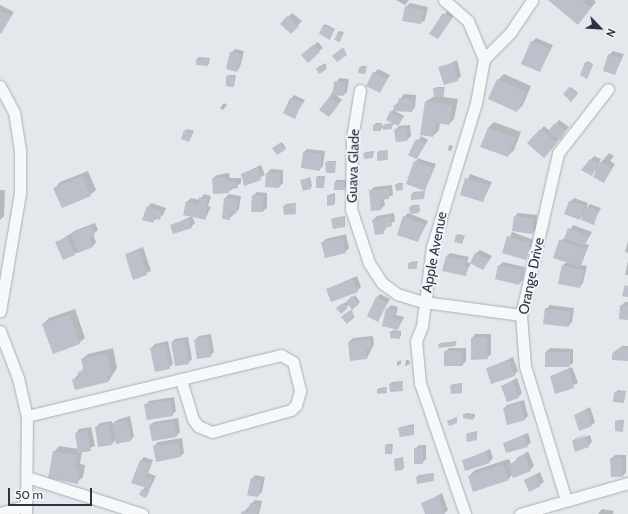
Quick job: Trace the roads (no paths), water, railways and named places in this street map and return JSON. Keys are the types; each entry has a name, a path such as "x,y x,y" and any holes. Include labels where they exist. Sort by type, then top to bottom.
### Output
{"street":[{"path":"444,0 468,21 484,59 510,33 532,0"},
{"name":"Apple Avenue","path":"466,514 420,383 416,341 422,326 432,248 476,103 484,59"},
{"path":"0,86 14,112 20,150 20,193 0,311"},
{"name":"Orange Drive","path":"566,500 525,366 521,315 558,153 608,89"},
{"name":"Guava Glade","path":"360,90 352,138 350,175 351,210 369,263 382,283 397,294 424,302 521,315"},
{"path":"0,331 18,378 27,416 26,510 0,513"},
{"path":"27,416 281,355 293,362 300,391 298,400 291,410 212,432 198,426 192,419 181,380"},
{"path":"27,477 142,514"},
{"path":"520,514 628,483"}]}
